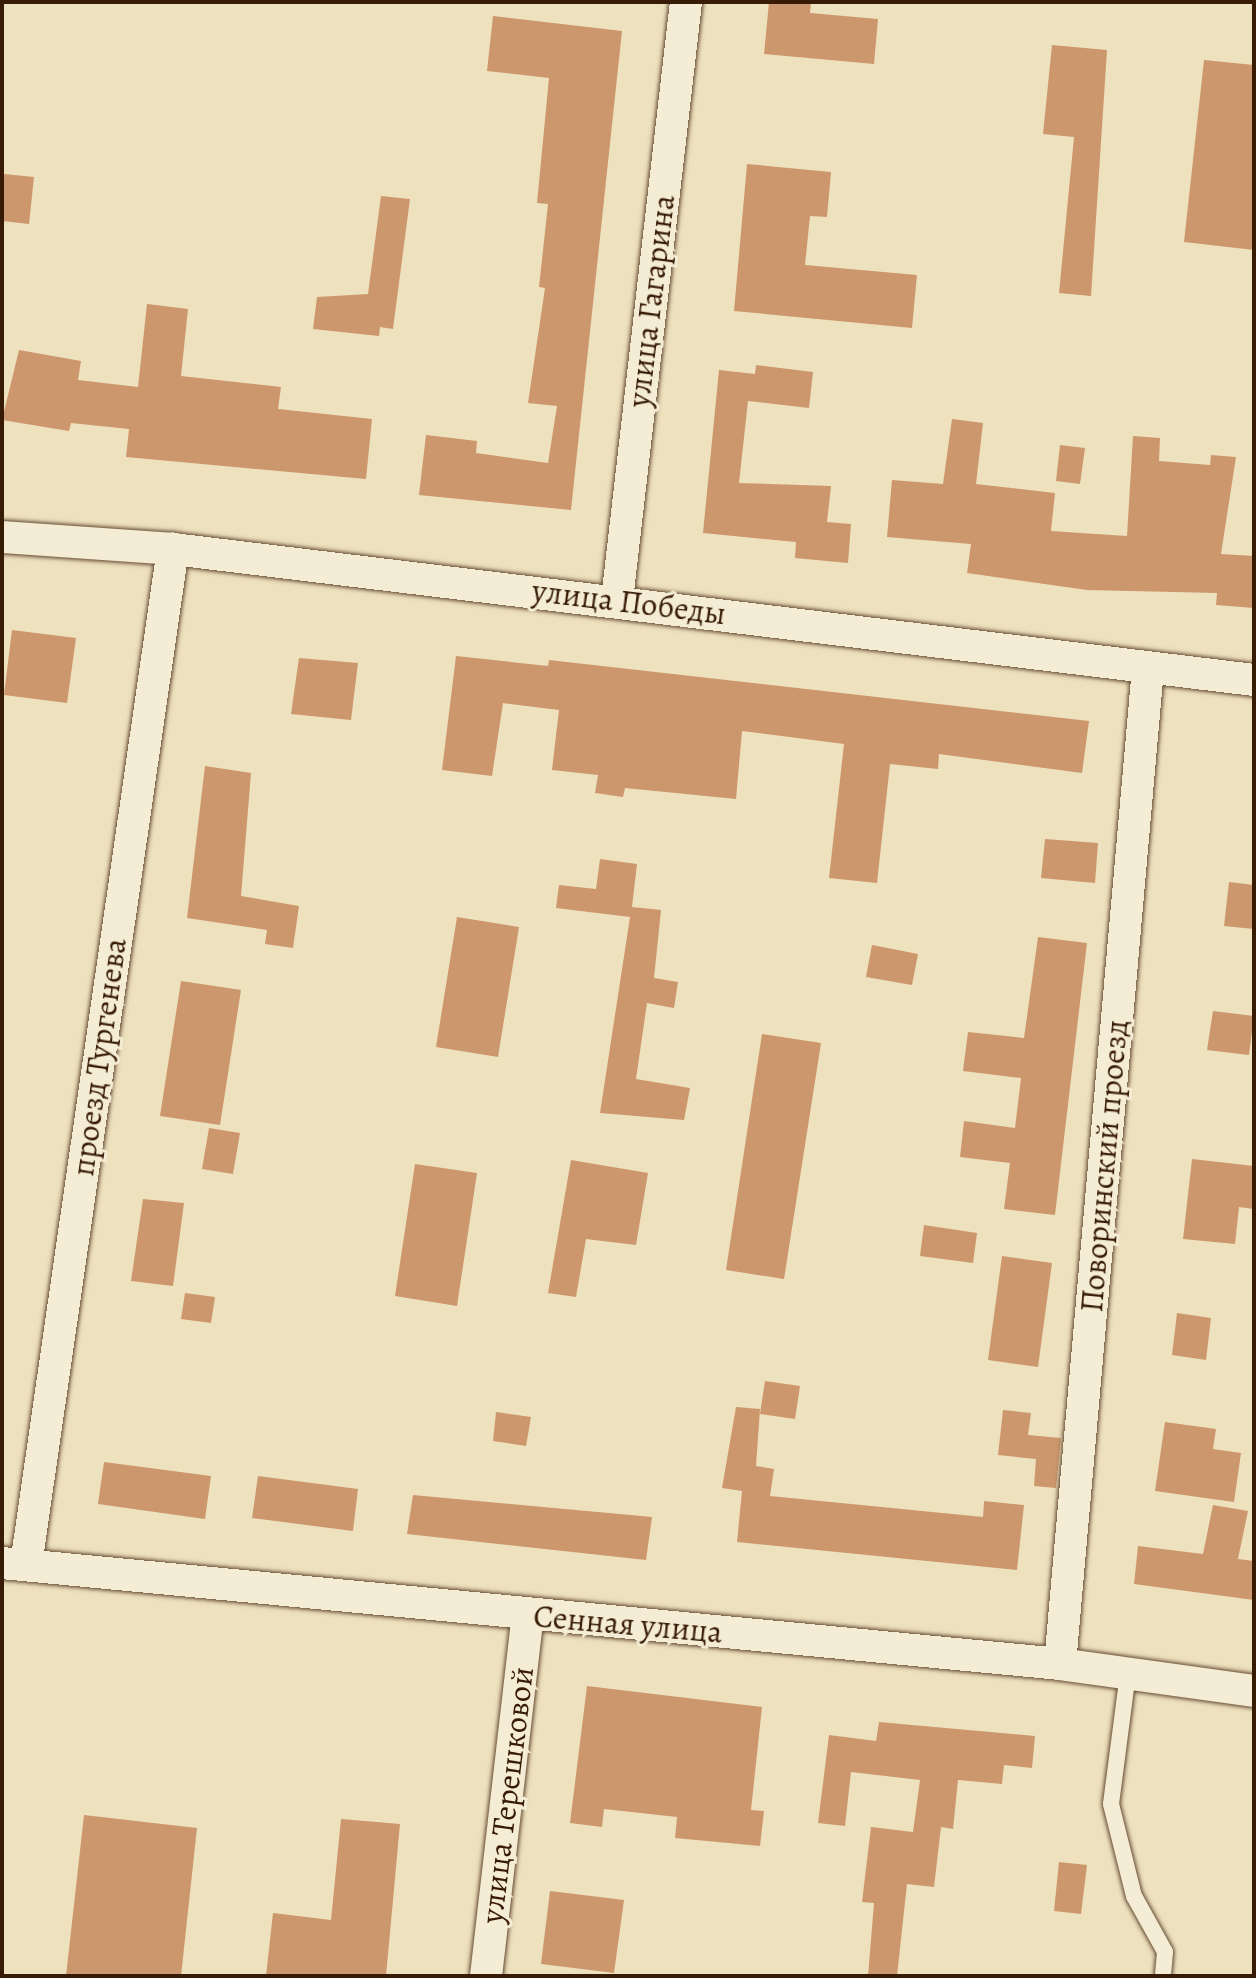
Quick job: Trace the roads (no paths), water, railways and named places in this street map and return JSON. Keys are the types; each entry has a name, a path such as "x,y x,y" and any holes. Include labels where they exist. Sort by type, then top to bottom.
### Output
{"street":[{"name":"улица Гагарина","path":"617,600 686,2"},
{"name":"улица Победы","path":"2,537 173,549 617,600 1254,680"},
{"name":"проезд Тургенева","path":"14,1564 173,549"},
{"name":"Поворинский проезд","path":"1060,1664 1148,669"},
{"name":"Сенная улица","path":"14,1564 1060,1664 1254,1691"},
{"name":"улица Терешковой","path":"486,1976 528,1615"}],"lane":[{"path":"1128,1673 1111,1804 1134,1896 1165,1952 1163,1976"}]}
